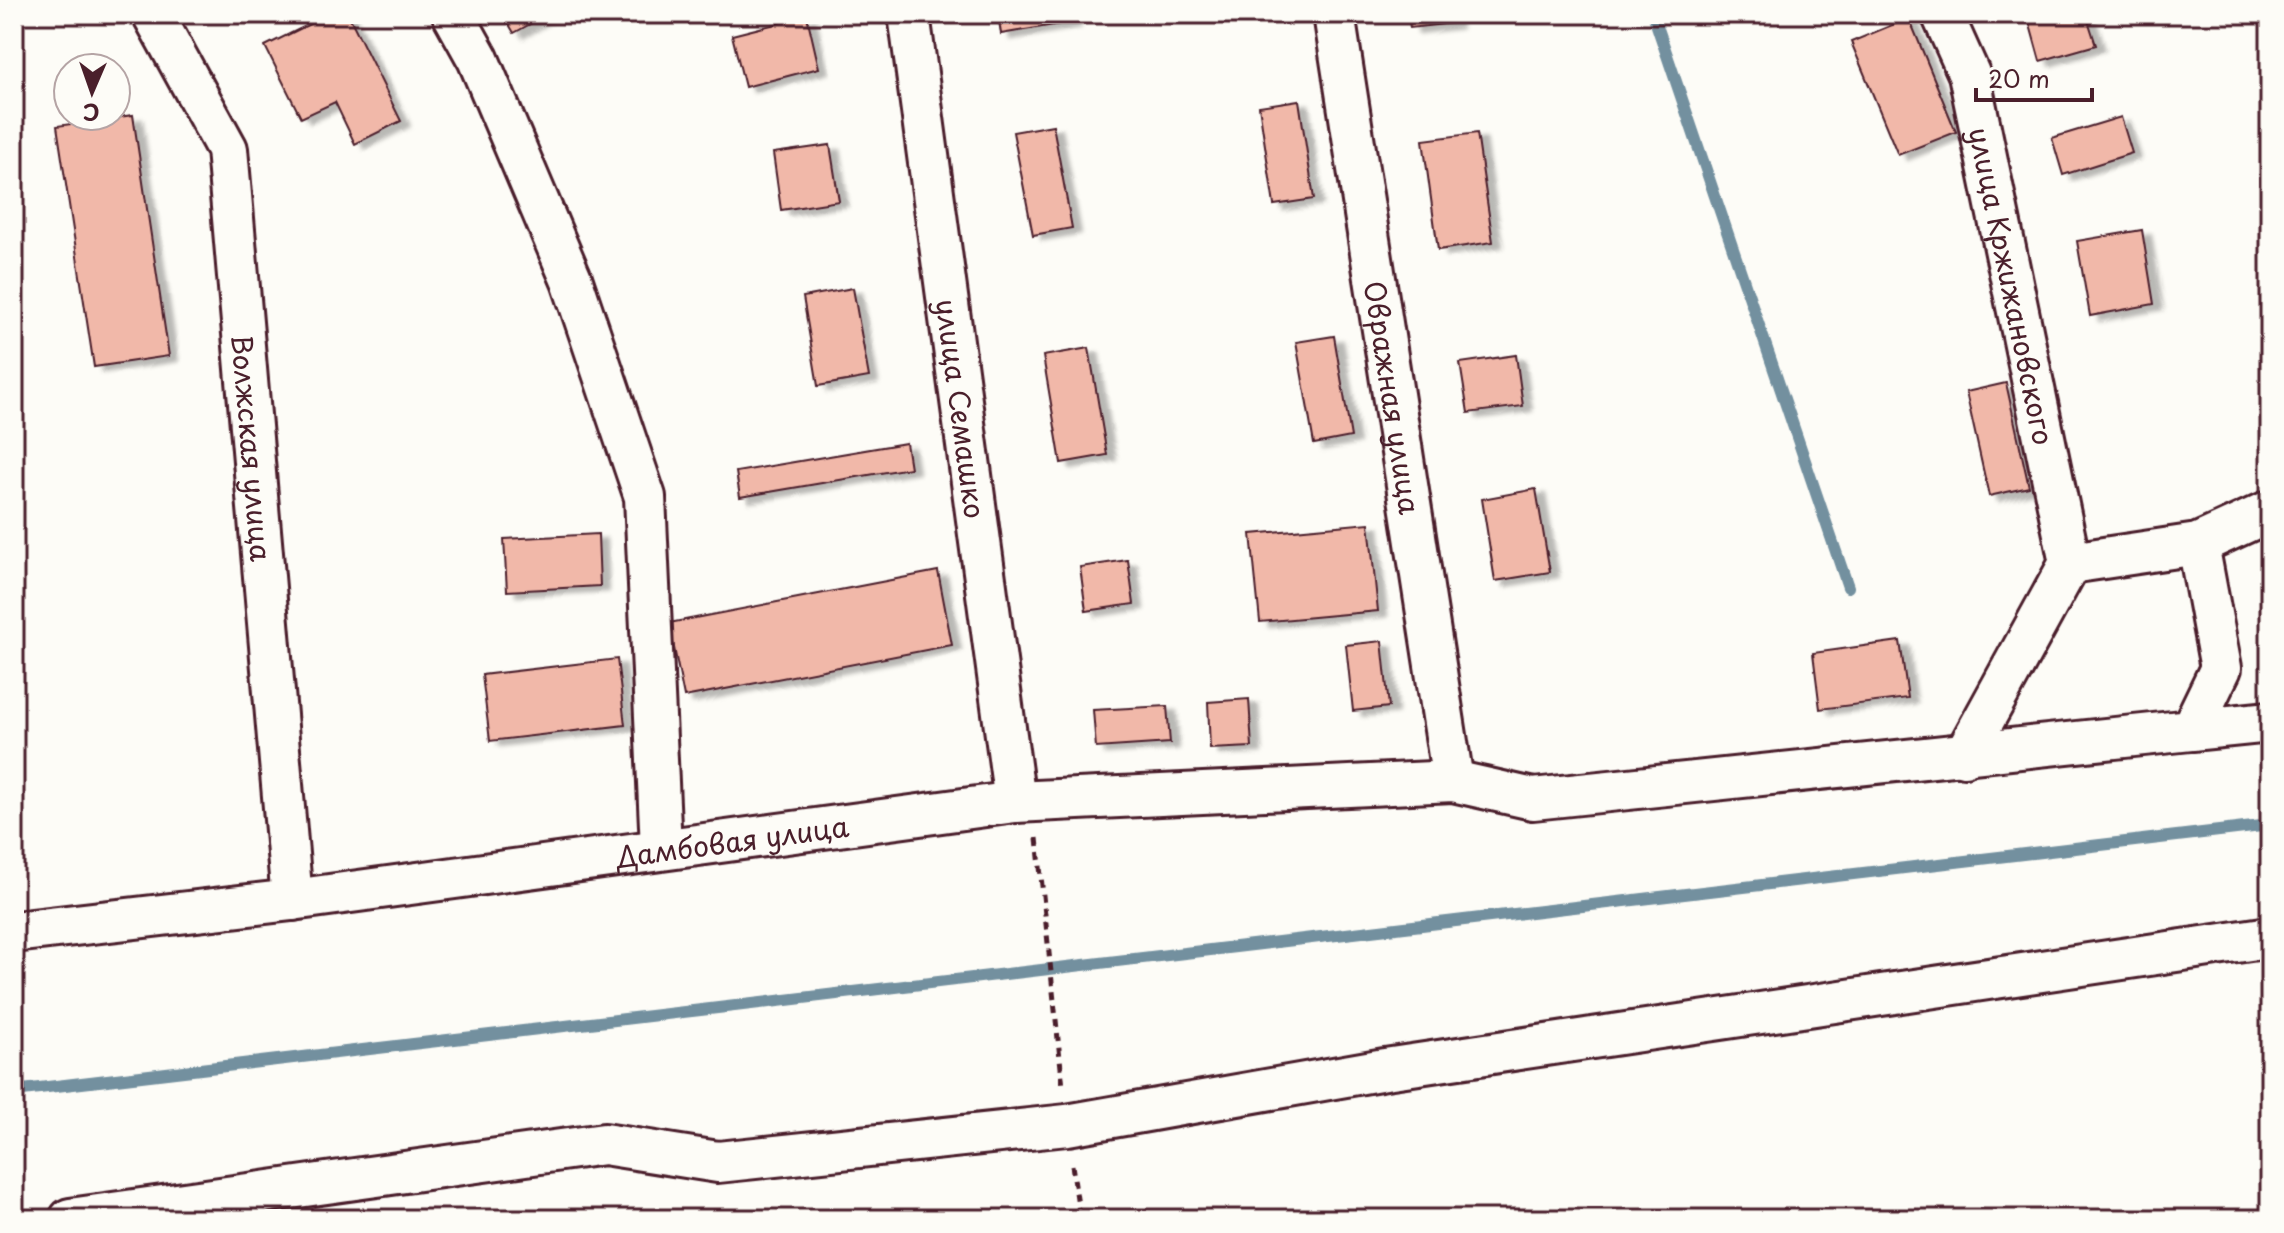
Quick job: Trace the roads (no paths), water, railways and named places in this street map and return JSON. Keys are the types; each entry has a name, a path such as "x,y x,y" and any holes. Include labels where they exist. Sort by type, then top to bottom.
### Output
{"street":[{"name":"Волжская улица","path":"153,14 227,149 292,900"},
{"path":"453,14 478,59 572,281 645,497 661,848"},
{"name":"улица Семашко","path":"909,14 1024,801"},
{"name":"Овражная улица","path":"1334,14 1453,781"},
{"name":"улица Кржижановского","path":"1942,14 1969,74 2070,563"},
{"path":"1964,756 2070,563 2198,544 2270,511"},
{"path":"2191,730 2221,668 2198,544"},
{"name":"Дамбовая улица","path":"14,932 292,900 1024,801 1453,781 1533,799 2270,722"},
{"path":"70,1219 604,1144 718,1162 1067,1125 1385,1069 2270,937"}],"waterway":[{"path":"1653,14 1848,587"},
{"path":"14,1091 2270,825"}]}
